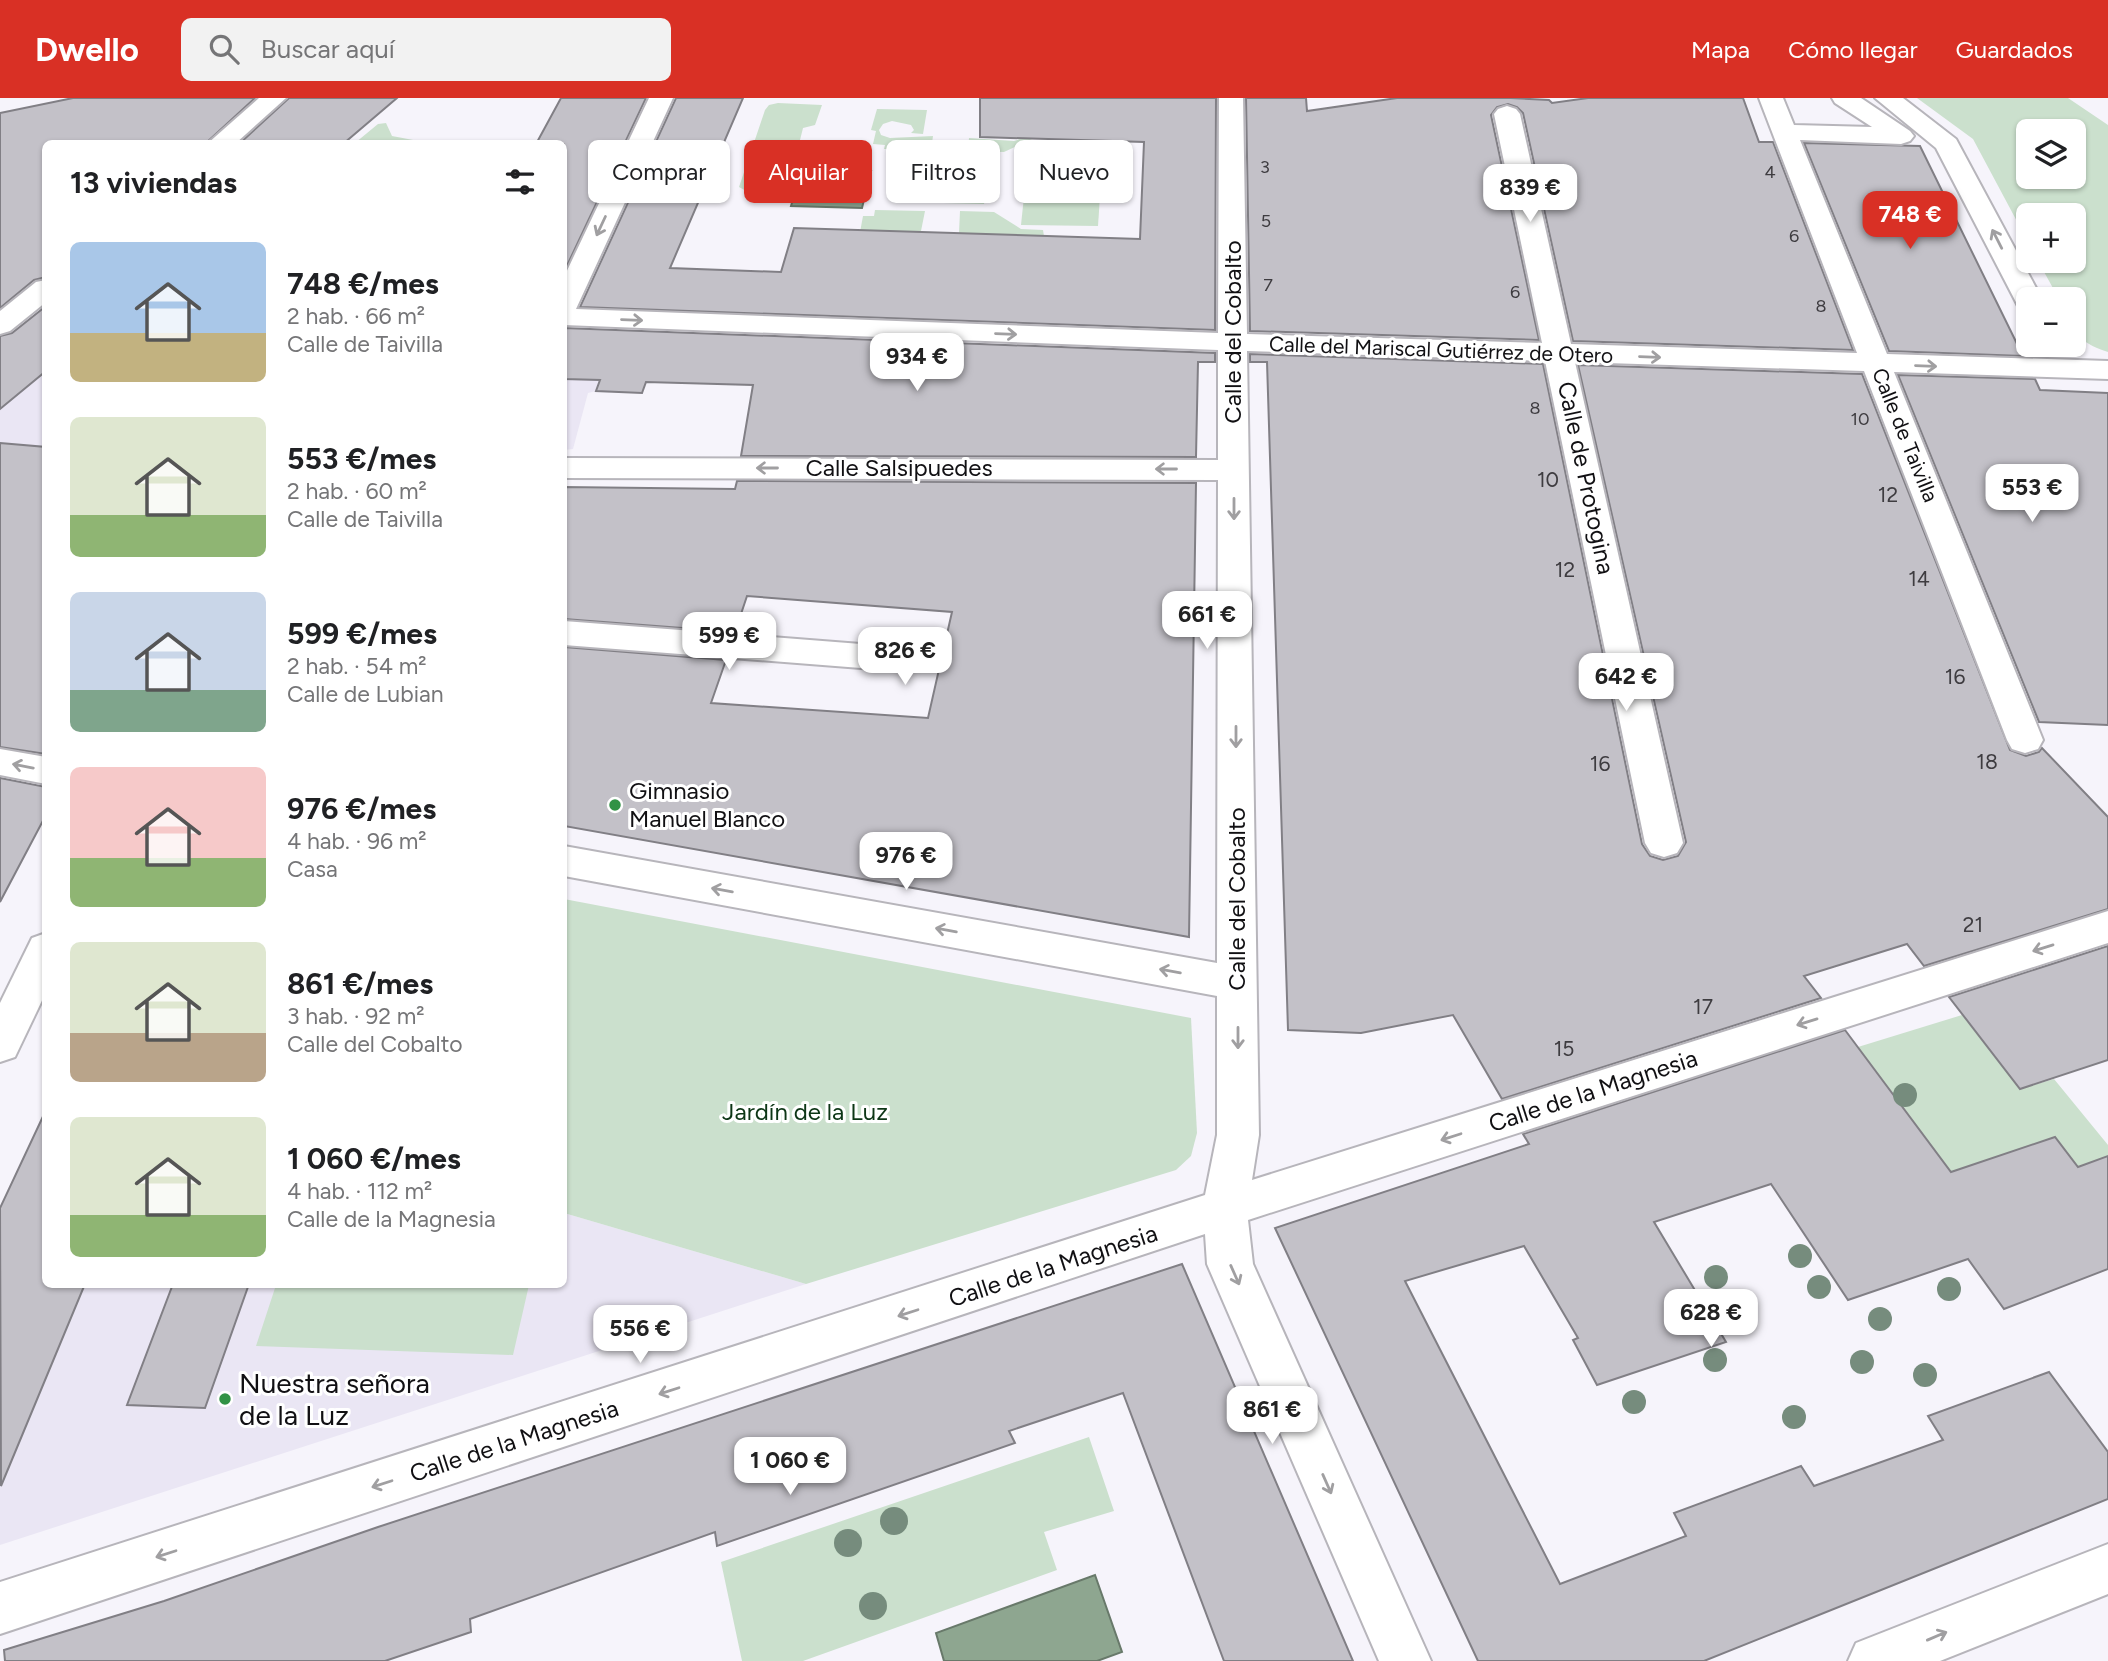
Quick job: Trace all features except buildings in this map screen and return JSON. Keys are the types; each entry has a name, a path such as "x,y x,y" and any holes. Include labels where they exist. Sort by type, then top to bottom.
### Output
{"street":[{"path":"224,140 274,98"},
{"path":"567,300 662,98"},
{"name":"Calle del Cobalto","path":"1231,98 1219,152 1233,342 1238,1135 1225,1208 1230,1264 1405,1661"},
{"name":"Calle de Taivilla","path":"1771,98 2025,740"},
{"path":"1784,132 1897,133 1844,98"},
{"path":"1887,98 1947,144 2021,287"},
{"name":"Calle de Protogina","path":"1507,114 1664,843"},
{"path":"0,325 41,296"},
{"name":"Calle del Mariscal Gutiérrez de Otero","path":"567,317 1877,365 2108,370"},
{"path":"2059,357 2067,370"},
{"name":"Calle Salsipuedes","path":"567,468 1234,470"},
{"path":"567,633 899,659"},
{"path":"0,762 42,770"},
{"path":"567,862 1237,983"},
{"name":"Calle de la Magnesia","path":"0,1608 1225,1208 2108,928"},
{"path":"0,1045 42,957"},
{"path":"1874,1661 2108,1569"}],"shaded area":[{"path":"792,203 863,203 862,208 791,206"},
{"path":"42,328 42,567 0,575 0,358"},
{"path":"567,339 615,341 596,391 588,393 573,449 567,450"},
{"name":"Nuestra señora de la Luz","path":"42,1117 42,1288 567,1288 567,1214 806,1284 0,1545 0,1208"},
{"path":"1095,1575 1122,1652 1097,1661 944,1661 936,1633"}],"green space":[{"path":"1917,98 2068,98 2108,125 2108,352 2086,342 2086,287 2052,287 2045,273 2086,273 2086,203 2016,203 2016,220 1973,139"},
{"path":"769,105 822,105 815,125 803,128 800,140 755,140"},
{"path":"877,109 927,110 923,134 911,133 914,130 911,125 892,121 883,124 879,130 881,135 890,138 933,136 932,140 886,140 886,149 884,149 885,145 873,144 876,131 871,130"},
{"path":"1036,113 1032,139 1017,140 1023,138"},
{"path":"386,123 392,136 413,140 359,140 378,124"},
{"path":"1000,140 1014,141 1014,147 1000,152"},
{"path":"744,172 744,190 739,187"},
{"path":"1023,203 1100,203 1098,226 1021,225"},
{"path":"875,210 925,211 921,231 910,232 856,254 863,216 874,216"},
{"path":"960,211 994,212 1021,229 1043,230 1044,236 1031,236 976,257 977,233 959,233"},
{"name":"Jardín de la Luz","path":"567,900 1191,1018 1197,1133 1191,1156 1176,1170 806,1284 567,1214"},
{"path":"1962,1015 2020,1089 2054,1079 2108,1145 2108,1156 2078,1167 2054,1138 1915,1186 1858,1047"},
{"path":"275,1288 528,1288 513,1355 256,1346"},
{"path":"1089,1437 1114,1511 1044,1532 1057,1570 803,1661 742,1661 721,1562"}],"place":[{"name":"Gimnasio Manuel Blanco","path":"615,805"},
{"name":"Nuestra señora de la Luz","path":"225,1399"}]}
